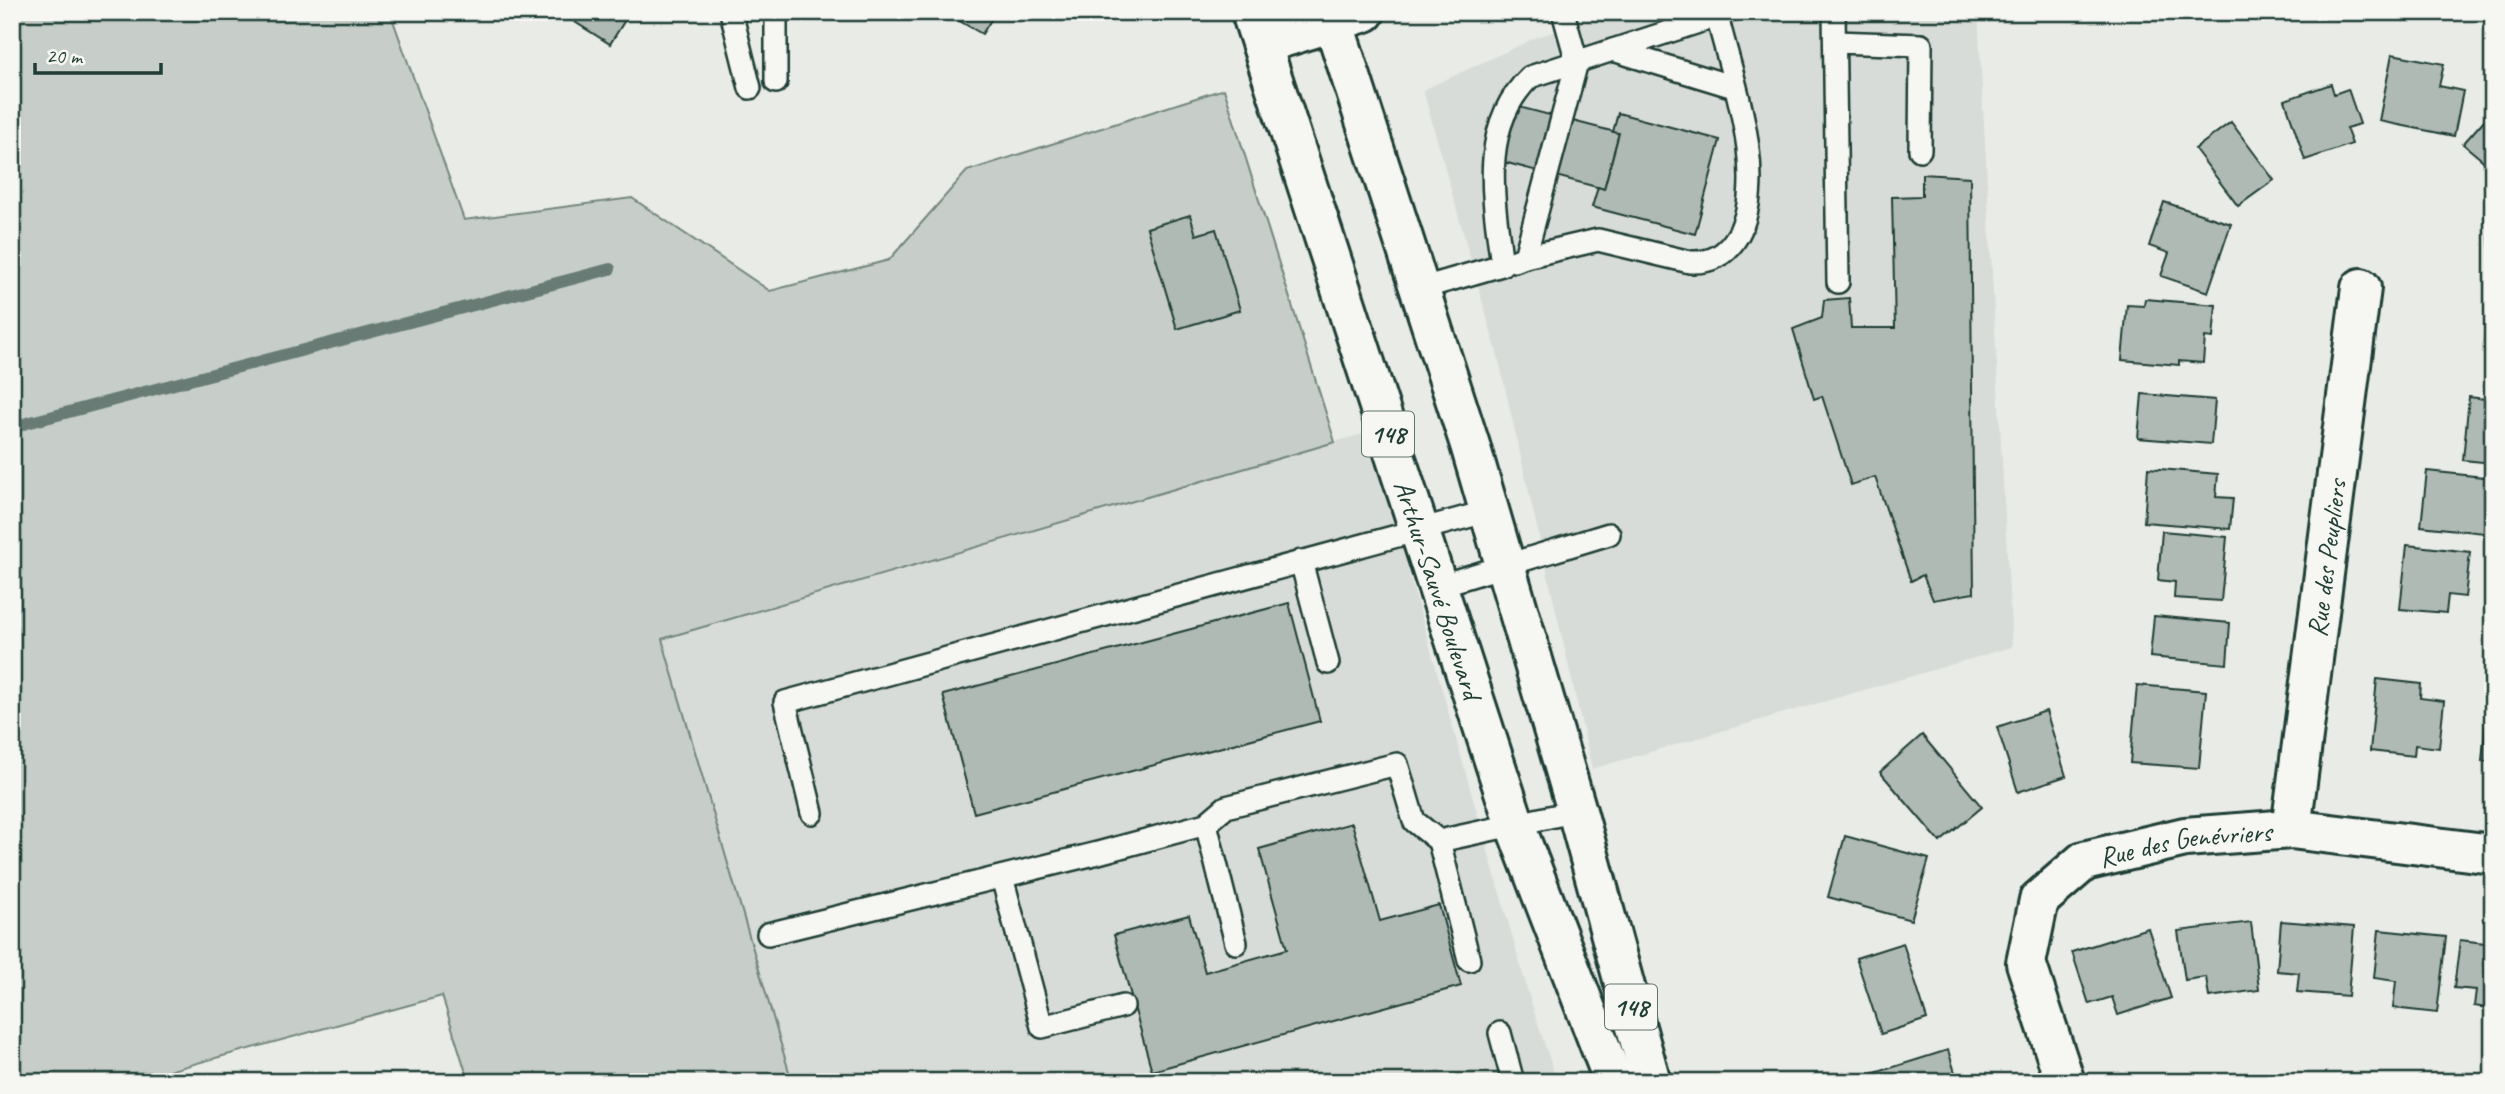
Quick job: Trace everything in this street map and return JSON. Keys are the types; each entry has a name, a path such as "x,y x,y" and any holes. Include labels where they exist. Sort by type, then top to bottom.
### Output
{"main road":[{"path":"1256,28 1342,16"},
{"name":"148","path":"1342,16 1419,289 1470,445 1577,811 1651,1082"},
{"name":"Arthur-Sauvé Boulevard","path":"1256,28 1515,825 1614,1082"},
{"name":"Rue des Peupliers","path":"2291,829 2361,288"},
{"name":"Rue des Genévriers","path":"2065,1082 2026,963 2039,900 2084,861 2185,837 2291,829 2493,854"}],"lane":[{"path":"731,12 750,88"},
{"path":"776,12 776,82"},
{"path":"1525,257 1577,62 1563,12"},
{"path":"1834,12 1838,282"},
{"path":"1419,289 1502,265 1525,257 1598,240 1690,262 1702,263 1725,253 1745,220 1751,192 1747,138 1716,14 1530,77 1516,90 1508,103 1495,145 1493,170 1502,265"},
{"path":"1835,42 1921,45 1920,150"},
{"path":"1612,50 1734,87"},
{"path":"812,813 785,702 1489,511"},
{"path":"1438,586 1609,534"},
{"path":"1301,561 1328,663"},
{"path":"768,934 1206,824 1226,807 1397,764 1414,821 1439,841 1469,960"},
{"path":"1439,841 1577,811"},
{"path":"1206,824 1236,943"},
{"path":"1002,877 1042,1027 1123,1006"},
{"path":"1500,1033 1513,1082"}],"shaded area":[{"path":"12,12 390,12 464,220 632,198 770,291 889,260 967,171 1224,89 1335,442 662,639 792,1082 469,1082 442,996 128,1082 12,1082"},
{"path":"1617,12 1978,12 2012,647 1592,769 1498,357 1423,90 1537,37"},
{"path":"1369,432 1530,999 1557,1082 792,1082 662,639"}],"building":[{"path":"559,12 630,12 610,44"},
{"path":"944,12 996,12 982,34"},
{"path":"2392,54 2444,64 2439,86 2463,91 2454,136 2379,121"},
{"path":"2331,84 2334,94 2348,89 2360,124 2346,128 2352,144 2305,160 2285,100"},
{"path":"1515,106 1619,133 1604,189 1500,161"},
{"path":"2493,110 2493,169 2463,144"},
{"path":"1618,113 1720,140 1695,234 1592,207 1598,187 1604,189 1619,133 1613,132"},
{"path":"2231,122 2274,180 2238,206 2195,149"},
{"path":"1922,174 1970,177 1974,593 1933,600 1923,575 1911,581 1875,477 1851,485 1822,396 1814,399 1793,329 1822,318 1824,300 1849,298 1851,328 1895,328 1892,197 1922,196"},
{"path":"2164,202 2231,224 2208,292 2161,276 2169,253 2149,246"},
{"path":"1190,215 1196,235 1216,229 1240,310 1177,329 1147,228"},
{"path":"2493,219 2493,265 2491,265 2488,220"},
{"path":"2145,299 2216,305 2213,338 2205,337 2203,363 2179,361 2179,365 2122,360 2127,305 2144,306"},
{"path":"2487,313 2493,314 2493,344 2484,343"},
{"path":"2142,394 2215,400 2211,444 2138,438"},
{"path":"2469,397 2493,400 2493,463 2463,460"},
{"path":"2148,468 2218,474 2216,497 2233,498 2230,529 2144,522"},
{"path":"2427,471 2493,478 2493,534 2421,526"},
{"path":"2162,531 2227,537 2221,601 2174,598 2175,582 2158,580"},
{"path":"2407,545 2470,552 2465,597 2448,595 2446,613 2400,609"},
{"path":"1289,603 1320,721 974,813 943,695"},
{"path":"2154,616 2230,623 2227,664 2150,657"},
{"path":"2377,679 2421,684 2420,698 2444,701 2439,748 2415,745 2414,756 2370,751"},
{"path":"2137,685 2206,691 2199,768 2130,763"},
{"path":"2489,688 2493,688 2493,762 2482,761"},
{"path":"2046,711 2066,776 2018,792 1997,727"},
{"path":"1922,735 1982,807 1940,842 1880,772"},
{"path":"1352,823 1380,921 1439,905 1461,986 1152,1071 1114,935 1189,915 1205,972 1287,949 1259,849"},
{"path":"1845,836 1929,859 1911,920 1828,897"},
{"path":"2281,921 2354,927 2348,996 2297,992 2299,973 2277,971"},
{"path":"2251,922 2259,990 2209,997 2206,977 2185,980 2178,931"},
{"path":"2148,928 2171,998 2118,1015 2112,997 2089,1004 2072,952"},
{"path":"2379,930 2446,937 2437,1013 2393,1008 2396,981 2374,978"},
{"path":"2460,940 2493,944 2493,1009 2474,1006 2476,990 2454,988"},
{"path":"1903,943 1927,1019 1881,1034 1856,958"},
{"path":"1948,1050 1958,1082 1871,1082 1868,1075"}],"waterway":[{"path":"12,427 610,269"}]}
